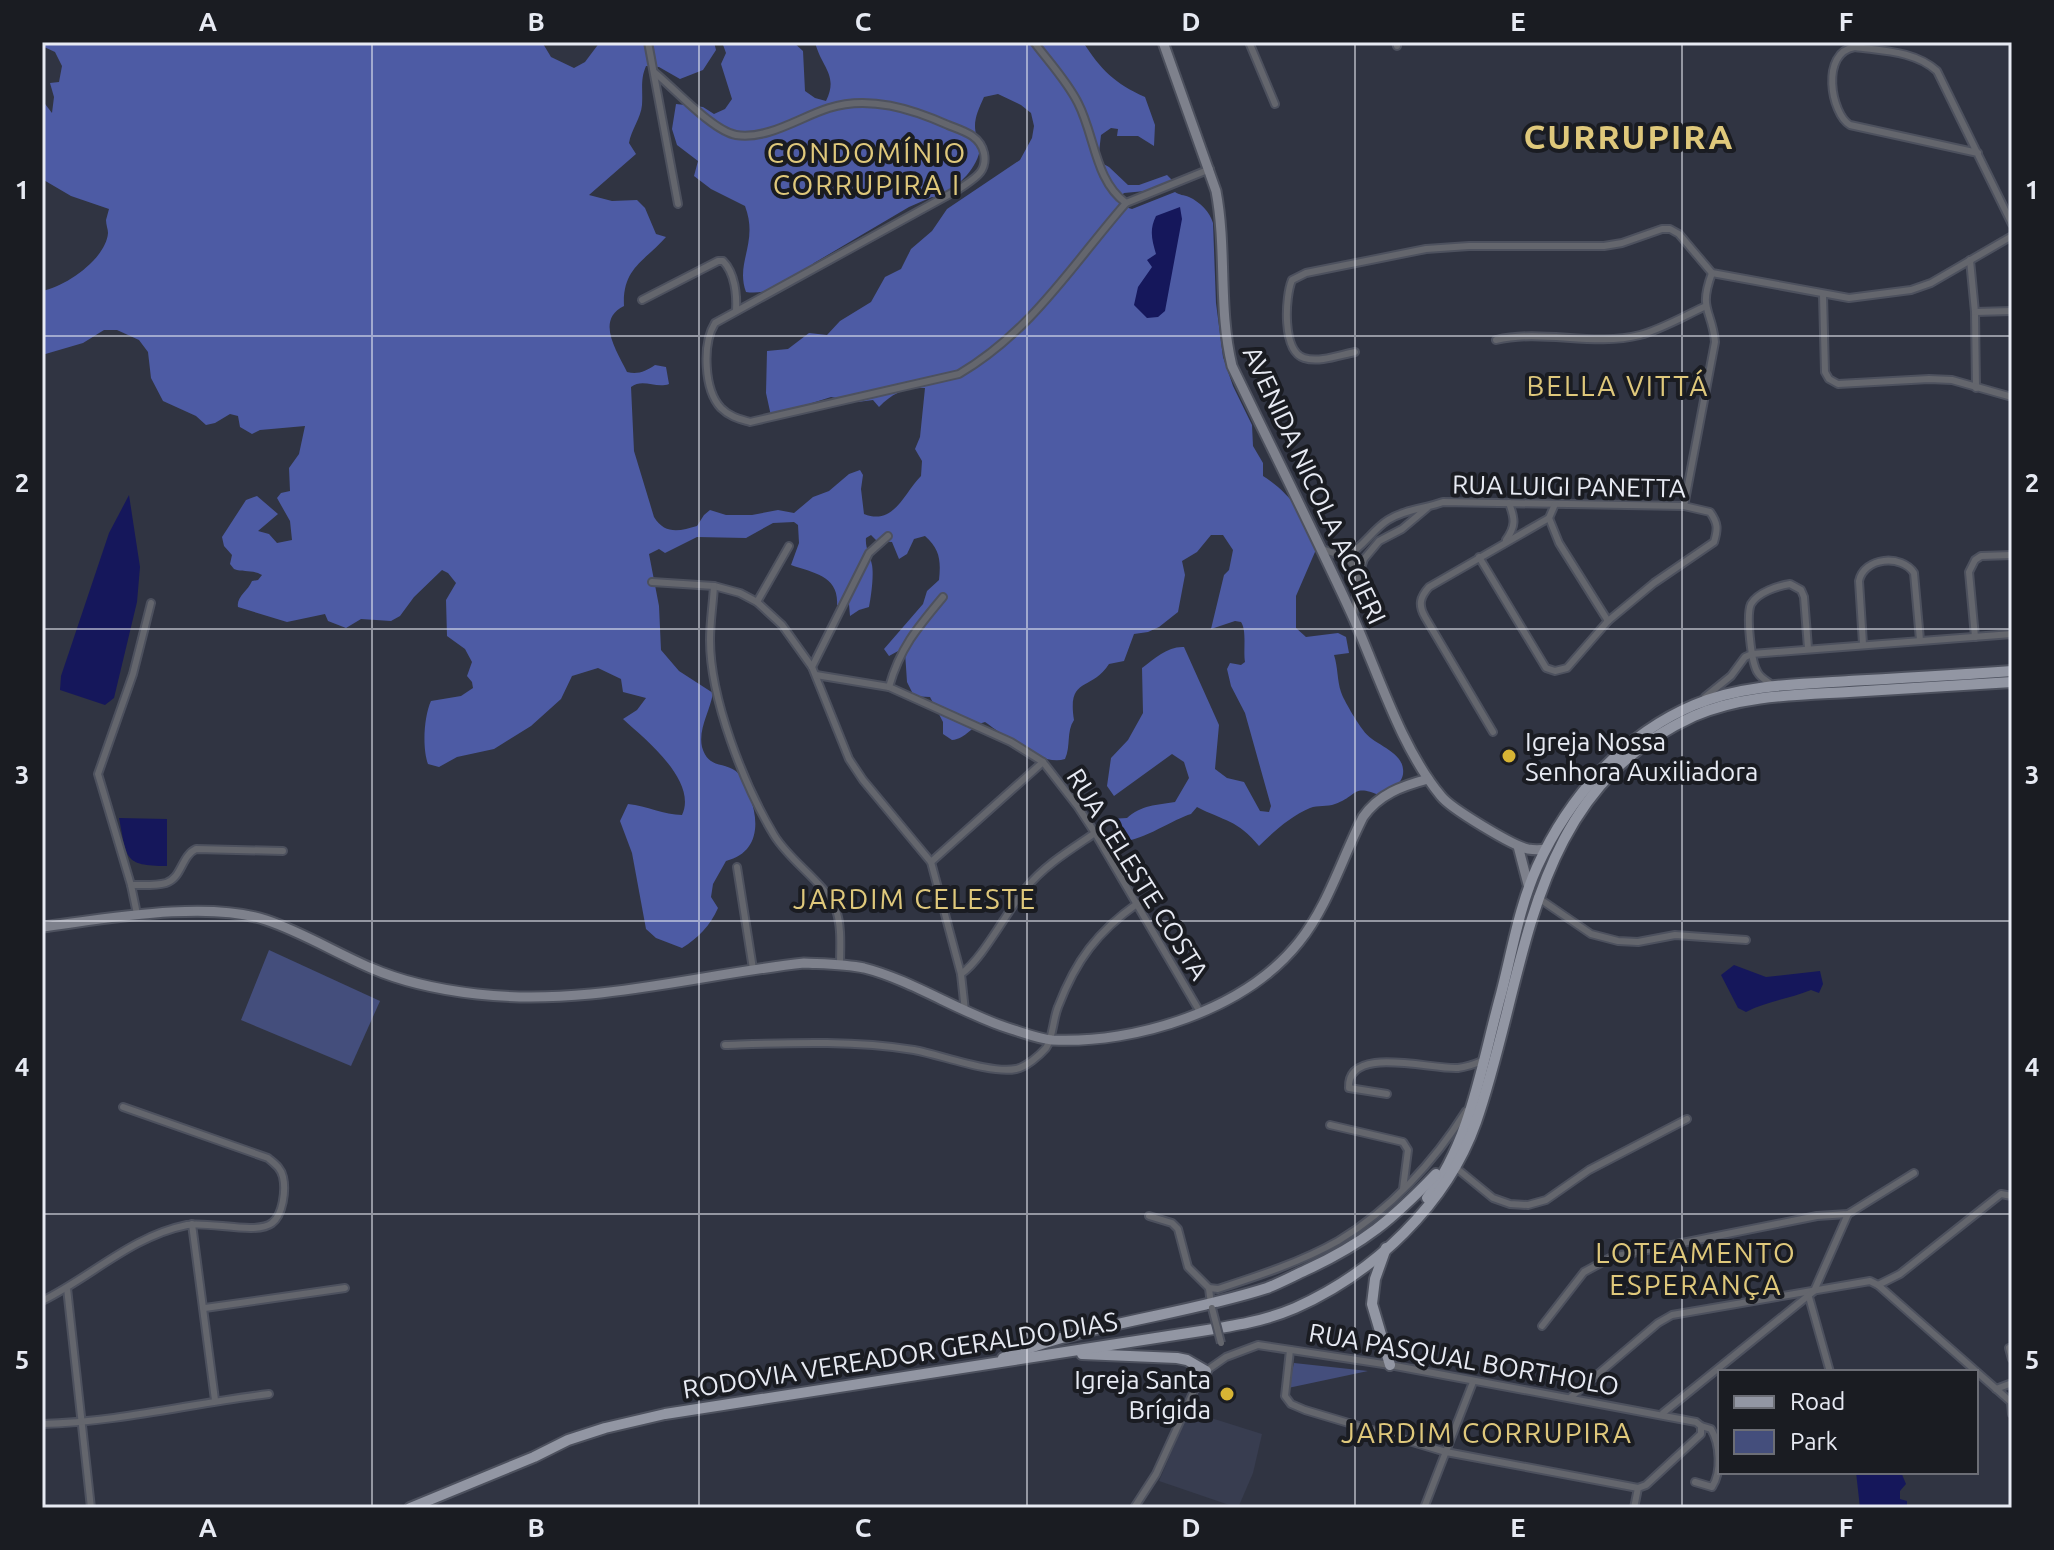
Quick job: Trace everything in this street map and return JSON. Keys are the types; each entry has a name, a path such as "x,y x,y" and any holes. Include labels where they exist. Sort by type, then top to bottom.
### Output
{"main road":[{"name":"RODOVIA VEREADOR GERALDO DIAS","path":"1451,1165 1472,1101 1529,888 1546,849 1578,797 1619,753 1666,718 1726,695 1775,687 2012,671"},
{"name":"RODOVIA VEREADOR GERALDO DIAS","path":"410,1508 568,1440 605,1428 710,1405 1068,1353 1268,1317 1319,1295 1388,1246 1451,1165 1476,1123 1545,875 1573,825 1609,777 1670,728 1697,715 1751,700 2012,682"},
{"path":"990,1363 1044,1341 1211,1305 1269,1287 1346,1251 1373,1234 1451,1165"},
{"path":"1388,1246 1375,1279 1372,1304 1390,1365"},
{"path":"1068,1353 1177,1358 1206,1371"}],"street":[{"path":"648,42 678,204"},
{"path":"1034,42 1074,94 1104,177 1111,190 1126,203"},
{"name":"AVENIDA NICOLA ACCIERI","path":"1163,42 1210,169 1220,214 1225,319 1232,366 1321,548 1389,703 1428,779 1443,799 1456,811 1518,846 1546,849"},
{"path":"1249,42 1275,104"},
{"path":"1978,153 1850,125 1844,121 1839,115 1831,69 1836,56 1846,48 1855,47 1912,56 1937,71 1978,153 2012,224"},
{"path":"654,72 724,132 741,136 761,133 831,107 876,103 942,122 981,143 985,166 981,173 959,189 715,323 708,337 706,354 713,397 728,414 750,422 959,374 987,358 1049,300 1126,203 1210,169"},
{"path":"1355,352 1314,359 1301,357 1293,350 1286,295 1292,280 1306,273 1426,249 1604,246 1662,229 1679,234 1712,273 1849,298 1911,290 1931,283 2012,236"},
{"path":"1970,260 1975,312 1976,388"},
{"path":"642,300 723,261 731,273 736,311"},
{"path":"1684,506 1715,342 1714,326 1704,307 1712,273"},
{"path":"1823,295 1823,358 1829,379 1838,384 1940,379 2012,397"},
{"path":"1496,340 1516,335 1614,338 1640,335 1704,307"},
{"path":"1975,312 2012,311"},
{"name":"RUA LUIGI PANETTA","path":"1354,619 1358,577 1364,559 1372,548 1427,508 1443,502 1684,506 1710,512 1718,531 1714,542 1654,583 1608,621"},
{"path":"1504,541 1513,529 1515,520 1509,503"},
{"path":"1493,732 1425,617 1420,602 1429,587 1504,541 1549,518 1555,504"},
{"name":"RUA LUIGI PANETTA","path":"1345,557 1355,552 1386,521 1410,509 1427,508"},
{"path":"1479,557 1546,668 1555,671 1567,668 1608,621 1559,543 1549,518"},
{"path":"812,667 864,561 876,544 888,536"},
{"path":"757,602 789,546"},
{"path":"1321,548 1345,557 1358,577"},
{"path":"1975,637 1971,566 1981,556 2012,555"},
{"path":"1863,644 1861,573 1870,564 1897,561 1910,567 1914,573 1920,640"},
{"path":"652,582 714,586 747,595 782,625 812,667 849,759 931,862 961,974 965,1011"},
{"path":"1775,687 1759,675 1752,654 1751,604 1759,596 1780,586 1790,584 1801,590 1808,648"},
{"path":"714,586 710,642 724,718 747,782 774,835 835,908 840,934 840,965"},
{"path":"889,687 907,641 943,597"},
{"path":"137,914 98,774 133,674 151,603"},
{"path":"1696,704 1716,690 1745,657 1752,654 2012,634"},
{"name":"RUA CELESTE COSTA","path":"816,675 889,687 1011,742 1043,762 1095,833 1200,1012"},
{"path":"931,862 1043,762"},
{"path":"42,927 137,914 236,913 265,920 374,970 433,986 522,997 577,996 804,963 840,965 872,971 1010,1029 1049,1040 1138,1034 1200,1012 1235,994 1283,961 1315,916 1354,833 1372,805 1395,790 1428,779"},
{"path":"961,974 971,967 997,927 1037,876 1049,864 1095,833"},
{"path":"1518,846 1529,888"},
{"path":"131,885 170,881 188,854 196,849 283,851"},
{"path":"737,867 753,969"},
{"path":"1537,897 1591,934 1618,941 1638,942 1675,935 1746,940"},
{"path":"725,1045 848,1042 915,1050 993,1068 1016,1069 1046,1048 1056,1011 1094,940 1110,923 1138,903"},
{"path":"1387,1094 1349,1088 1349,1078 1353,1071 1380,1061 1459,1068 1482,1061"},
{"path":"1209,1288 1218,1289 1258,1276 1337,1241 1365,1222 1429,1165 1472,1101"},
{"path":"42,1301 165,1230 192,1224 249,1228 272,1223 278,1215 284,1187 279,1167 259,1155 123,1107"},
{"path":"1451,1165 1493,1198 1510,1204 1528,1205 1546,1200 1589,1170 1687,1119"},
{"path":"1330,1125 1403,1142 1408,1150 1403,1189"},
{"path":"1542,1326 1584,1272 1612,1257 1817,1216 1848,1214 1914,1173"},
{"path":"1878,1285 1900,1274 2001,1194 2012,1196"},
{"path":"1663,1413 1811,1294 1848,1214"},
{"path":"1149,1216 1172,1223 1178,1229 1188,1267 1209,1288 1226,1357"},
{"path":"192,1224 215,1400"},
{"path":"1571,1397 1658,1323 1672,1315 1811,1294 1852,1282 1870,1281 1878,1285 1974,1370"},
{"path":"67,1288 91,1508"},
{"path":"205,1308 345,1288"},
{"path":"1811,1294 1830,1370"},
{"name":"RUA PASQUAL BORTHOLO","path":"1206,1371 1226,1357 1258,1345 1663,1413 1698,1424"},
{"path":"2009,1348 2012,1359"},
{"path":"1290,1350 1284,1388 1291,1404 1446,1452 1638,1488 1646,1485 1696,1440 1701,1434 1698,1424"},
{"path":"1134,1508 1156,1474 1206,1371"},
{"path":"1978,1373 2012,1401 2012,1414"},
{"path":"1424,1508 1473,1382"},
{"path":"1996,1389 2012,1383"},
{"path":"42,1424 83,1423 269,1394"},
{"path":"1695,1482 1712,1487 1718,1471 1715,1436 1711,1429 1698,1424"},
{"path":"1634,1505 1638,1488"}],"shaded area":[{"path":"42,42 542,42 551,57 574,68 585,62 600,42 714,42 716,50 703,70 680,79 659,67 646,66 641,110 629,143 636,154 589,195 612,201 637,200 645,208 656,234 666,237 631,274 624,293 624,306 615,312 610,327 614,346 627,372 642,372 655,365 666,367 669,384 640,383 631,387 634,451 654,517 663,527 673,530 697,526 710,510 726,515 752,515 778,510 794,513 813,497 829,491 849,474 860,470 863,475 864,514 883,516 897,506 921,476 922,461 915,449 920,437 925,388 900,392 879,407 873,400 858,402 831,397 771,416 766,393 767,351 788,349 809,333 827,335 840,321 871,302 885,277 901,269 911,249 932,231 947,209 1020,160 1032,138 1034,126 1031,113 1021,105 998,94 984,97 975,121 981,145 976,162 941,199 932,197 909,207 783,285 755,293 746,292 743,271 750,231 745,206 711,189 694,176 698,161 677,145 672,129 676,104 703,107 714,114 725,109 732,99 721,64 726,53 722,42 793,42 803,51 805,91 826,101 830,92 830,77 815,42 1083,42 1109,75 1145,97 1155,125 1154,146 1138,136 1117,136 1118,129 1111,128 1101,135 1098,161 1128,185 1139,185 1167,175 1174,182 1156,190 1124,193 1121,196 1125,207 1132,209 1175,192 1197,202 1212,219 1216,303 1223,357 1252,425 1253,446 1263,463 1263,476 1296,506 1318,545 1296,596 1296,628 1306,637 1338,633 1346,637 1349,653 1334,655 1341,692 1363,730 1401,762 1402,778 1381,796 1360,791 1335,804 1303,811 1259,846 1237,826 1197,807 1191,814 1144,836 1118,840 1110,819 1127,818 1144,808 1175,802 1189,778 1184,762 1172,754 1114,796 1107,786 1111,758 1128,740 1143,713 1142,668 1162,653 1178,647 1184,647 1219,725 1215,769 1227,778 1244,782 1260,811 1269,812 1271,806 1245,713 1231,686 1227,669 1230,663 1241,665 1245,662 1243,626 1235,621 1211,629 1233,550 1223,535 1211,535 1197,552 1182,561 1185,575 1178,612 1159,627 1134,634 1124,661 1109,664 1102,673 1077,690 1067,754 1065,759 1055,760 1034,754 985,722 952,740 943,734 943,722 930,697 910,696 912,692 907,682 905,652 900,650 889,656 884,649 923,604 927,591 939,580 938,556 925,536 914,539 907,554 899,559 892,542 877,541 871,535 866,538 873,570 869,607 850,616 849,604 837,605 837,595 829,582 791,565 799,543 798,525 794,522 773,523 746,538 697,537 665,553 659,549 649,554 659,606 661,650 679,671 713,693 703,727 702,747 709,759 729,767 743,779 753,807 755,827 754,836 745,851 726,861 713,884 711,897 718,908 703,931 682,948 656,938 646,929 632,853 620,821 628,804 682,815 685,802 683,788 667,762 623,719 637,710 646,698 623,692 621,679 598,668 572,676 561,699 531,726 494,749 457,757 439,767 428,764 425,732 431,701 461,696 473,688 467,676 472,662 465,649 447,636 446,600 456,583 448,573 442,570 414,597 400,616 391,621 361,619 346,628 328,621 325,614 287,622 238,607 239,600 252,581 262,575 234,569 230,564 232,555 224,546 222,537 246,500 257,496 278,514 258,531 269,534 277,543 292,540 290,521 277,498 281,493 290,491 289,468 299,454 305,426 260,430 252,434 240,427 238,416 230,414 206,425 196,416 163,401 151,378 148,352 139,340 117,330 104,330 83,343 42,355 42,291 62,284 92,262 106,243 109,209 71,196 42,179 42,100 52,113 54,97 50,83 59,82 62,66 55,52 42,46"},
{"path":"1180,207 1182,219 1165,311 1158,317 1147,318 1134,305 1138,287 1152,267 1147,260 1156,254 1152,226 1156,216"},
{"path":"129,495 140,567 137,602 114,698 105,705 60,690 61,676 109,533"},
{"path":"119,818 167,819 167,866 142,864 130,857"},
{"path":"1734,965 1766,977 1820,971 1823,984 1819,993 1811,990 1746,1012 1738,1008 1721,975"},
{"path":"1189,1411 1262,1434 1253,1473 1238,1508 1159,1481"},
{"path":"1856,1474 1902,1474 1906,1484 1900,1491 1900,1499 1907,1501 1907,1508 1860,1508"}],"green space":[{"path":"269,950 380,1001 351,1066 241,1020"},
{"path":"1294,1363 1368,1371 1288,1388"}],"place":[{"name":"Igreja Nossa Senhora Auxiliadora","path":"1509,756"},
{"name":"Igreja Santa Brígida","path":"1227,1394"}],"district":[{"name":"CURRUPIRA","path":"1629,136"},
{"name":"CONDOMÍNIO CORRUPIRA I","path":"867,168"},
{"name":"BELLA VITTÁ","path":"1618,385"},
{"name":"JARDIM CELESTE","path":"915,898"},
{"name":"LOTEAMENTO ESPERANÇA","path":"1696,1268"},
{"name":"JARDIM CORRUPIRA","path":"1487,1432"}]}
